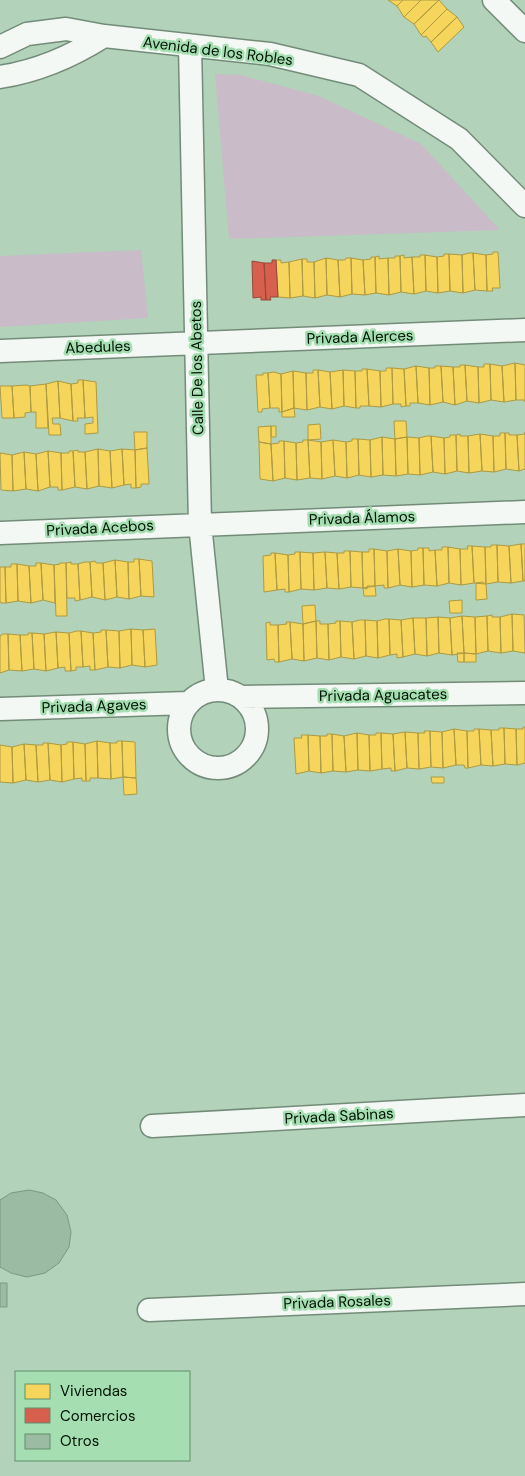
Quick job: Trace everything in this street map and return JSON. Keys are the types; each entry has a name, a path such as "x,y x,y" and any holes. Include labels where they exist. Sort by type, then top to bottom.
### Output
{"street":[{"path":"494,0 525,31"},
{"name":"Avenida de los Robles","path":"0,47 27,34 66,29 104,36 270,54 359,74 459,139 525,206"},
{"path":"0,77 38,69 64,59 104,36"},
{"name":"Calle De los Abetos","path":"190,46 200,524 217,690"},
{"name":"Privada Alerces","path":"196,343 525,330"},
{"name":"Abedules","path":"0,351 196,343"},
{"name":"Privada Álamos","path":"200,524 525,512"},
{"name":"Privada Acebos","path":"0,533 200,524"},
{"path":"217,690 230,692 241,697 251,708 256,721 257,736 252,750 243,760 222,768 201,765 189,756 181,744 178,730 181,716 188,703 201,693 217,690"},
{"name":"Privada Aguacates","path":"241,697 525,693"},
{"name":"Privada Agaves","path":"0,709 188,703"},
{"name":"Privada Sabinas","path":"152,1126 525,1105"},
{"name":"Privada Rosales","path":"149,1310 525,1294"}],"shaded area":[{"path":"215,74 240,75 319,96 421,144 500,230 229,239"},
{"path":"141,250 148,318 0,327 0,256"}],"building: Viviendas":[{"path":"388,0 403,0 397,6"},
{"path":"403,0 421,0 404,17 397,6"},
{"path":"421,0 439,0 414,24 404,17"},
{"path":"439,0 447,9 421,35 414,24"},
{"path":"447,9 457,17 431,42 426,36 421,35"},
{"path":"457,17 464,27 438,52 431,42"},
{"path":"493,252 498,252 500,288 492,288 493,291 487,291 486,255 493,254"},
{"path":"473,253 475,290 463,293 462,255"},
{"path":"473,253 486,255 487,291 475,290"},
{"path":"444,254 449,254 450,291 438,293 437,257 444,256"},
{"path":"449,254 462,255 463,293 450,291"},
{"path":"404,255 404,258 412,257 414,294 401,292 400,256"},
{"path":"420,255 425,255 426,291 414,294 412,257 420,257"},
{"path":"425,255 437,257 438,293 426,291"},
{"path":"379,256 379,259 388,258 389,295 376,293 375,257"},
{"path":"395,256 400,256 401,292 389,295 388,258 395,258"},
{"path":"371,257 375,257 376,293 365,295 363,260 371,259"},
{"path":"326,258 338,260 340,297 327,295"},
{"path":"326,258 327,295 315,298 314,262"},
{"path":"346,258 351,258 352,294 340,297 338,260 345,260"},
{"path":"351,258 363,260 365,295 352,294"},
{"path":"302,259 307,259 307,262 314,262 315,298 303,296"},
{"path":"302,259 303,296 290,298 289,262"},
{"path":"276,260 281,260 281,263 289,262 290,298 278,297"},
{"path":"515,363 525,365 525,402 524,400 516,400"},
{"path":"515,363 516,400 504,402 502,366"},
{"path":"484,364 490,364 491,400 479,403 478,367 484,367"},
{"path":"490,364 502,366 504,402 491,400"},
{"path":"460,365 465,365 467,401 455,405 453,367 460,367"},
{"path":"465,365 478,367 479,403 467,401"},
{"path":"416,366 429,368 430,405 418,403"},
{"path":"416,366 418,403 410,403 410,406 406,406 404,369"},
{"path":"435,366 441,366 443,402 430,405 429,368 435,368"},
{"path":"441,366 453,367 455,405 443,402"},
{"path":"386,368 392,368 393,404 381,407 380,371 386,371"},
{"path":"392,368 404,369 406,406 401,407 401,404 393,404"},
{"path":"362,369 367,369 369,406 356,408 355,371 362,371"},
{"path":"367,369 380,371 381,407 369,406"},
{"path":"313,370 318,370 320,407 307,410 306,373 313,373"},
{"path":"318,370 330,372 332,409 320,407"},
{"path":"343,370 355,371 356,408 344,406"},
{"path":"343,370 344,406 332,409 330,372"},
{"path":"293,371 306,373 307,410 294,408"},
{"path":"293,371 294,408 282,412 281,374"},
{"path":"263,373 268,373 270,408 262,409 262,412 258,412 256,375 263,375"},
{"path":"268,373 281,374 282,412 279,412 279,408 270,408"},
{"path":"78,380 83,380 85,418 77,418 78,421 73,421 71,384 78,383"},
{"path":"83,380 96,382 98,433 85,434 85,424 93,423 93,417 85,418"},
{"path":"58,381 71,384 73,421 60,418"},
{"path":"58,381 60,418 52,418 53,424 60,424 61,435 49,435 46,384"},
{"path":"46,384 48,428 36,428 36,412 31,412 30,386"},
{"path":"0,386 12,386 14,418 2,418"},
{"path":"12,386 30,386 31,412 25,413 25,417 14,418"},
{"path":"294,408 295,417 282,417 282,412"},
{"path":"394,421 406,421 407,437 395,439"},
{"path":"320,424 321,439 308,440 308,425"},
{"path":"271,426 276,426 276,437 271,437"},
{"path":"271,426 271,444 259,442 258,427"},
{"path":"134,432 147,432 147,448 135,450"},
{"path":"500,433 505,433 506,469 494,472 493,436 500,436"},
{"path":"505,433 517,435 519,471 506,469"},
{"path":"460,434 460,436 468,436 469,473 457,471 456,435"},
{"path":"480,434 493,436 494,472 482,471"},
{"path":"480,434 482,471 469,473 468,436"},
{"path":"525,434 525,469 519,471 517,435"},
{"path":"450,435 456,435 457,471 445,474 444,438 450,437"},
{"path":"431,436 433,472 420,475 419,438"},
{"path":"431,436 444,438 445,474 433,472"},
{"path":"382,437 395,439 396,476 383,475"},
{"path":"382,437 383,475 371,477 370,440"},
{"path":"407,437 419,438 420,475 408,474"},
{"path":"407,437 408,474 396,476 395,439"},
{"path":"352,439 358,439 359,475 347,478 346,442 352,441"},
{"path":"358,439 370,440 371,477 359,475"},
{"path":"303,440 308,440 310,478 297,480 296,443 303,442"},
{"path":"308,440 321,442 322,479 310,478"},
{"path":"333,440 346,442 347,478 335,476"},
{"path":"333,440 335,476 322,479 321,442"},
{"path":"279,441 284,441 285,478 273,481 271,444 279,443"},
{"path":"284,441 296,443 297,480 285,478"},
{"path":"259,442 271,444 273,481 260,479"},
{"path":"147,448 149,484 141,484 141,487 136,488 135,450"},
{"path":"98,449 110,451 112,488 99,486"},
{"path":"98,449 99,486 87,489 85,452"},
{"path":"122,449 135,450 136,488 131,488 131,484 124,485"},
{"path":"122,449 124,485 112,488 110,451"},
{"path":"78,450 78,452 85,452 87,489 75,487 73,451"},
{"path":"48,451 61,453 62,490 58,490 58,487 50,487"},
{"path":"48,451 50,487 38,491 36,454"},
{"path":"69,451 73,451 75,487 62,490 61,453 69,453"},
{"path":"24,452 36,454 38,491 26,489"},
{"path":"24,452 26,489 13,491 12,455"},
{"path":"0,453 12,455 13,491 1,490"},
{"path":"521,544 525,544 525,581 523,581"},
{"path":"521,544 523,581 511,583 509,546"},
{"path":"491,545 497,545 498,582 486,584 485,547 491,547"},
{"path":"497,545 509,546 511,583 498,582"},
{"path":"467,546 472,546 474,583 461,585 460,549 468,549"},
{"path":"472,546 485,547 486,584 474,583"},
{"path":"442,547 448,547 449,583 437,586 435,550 442,550"},
{"path":"448,547 460,549 461,585 449,583"},
{"path":"418,548 423,548 424,585 412,587 411,551 418,550"},
{"path":"423,548 429,548 429,551 435,550 437,586 424,585"},
{"path":"369,549 374,549 375,586 363,588 362,552 369,552"},
{"path":"374,549 387,551 388,588 384,588 384,585 375,586"},
{"path":"398,549 411,551 412,587 400,585"},
{"path":"398,549 400,585 388,588 387,551"},
{"path":"344,551 350,551 351,587 339,589 337,553 344,553"},
{"path":"350,551 362,552 363,588 351,587"},
{"path":"295,552 300,552 301,589 289,592 288,555 295,554"},
{"path":"300,552 313,553 314,590 301,589"},
{"path":"325,552 337,553 339,589 327,588"},
{"path":"325,552 327,588 314,590 313,553"},
{"path":"271,553 275,553 277,590 264,592 263,556 271,555"},
{"path":"275,553 288,555 289,592 285,592 285,589 277,590"},
{"path":"134,559 139,559 141,596 129,599 128,562 134,562"},
{"path":"139,559 152,561 154,597 141,596"},
{"path":"115,560 128,562 129,599 117,597"},
{"path":"115,560 117,597 105,600 103,563"},
{"path":"95,561 96,563 103,563 105,600 92,597 90,562"},
{"path":"71,562 71,564 78,564 80,600 75,601 75,598 67,598 66,563"},
{"path":"90,562 92,597 80,600 78,564"},
{"path":"36,563 41,563 43,600 31,603 29,566 36,566"},
{"path":"41,563 54,565 55,603 43,600"},
{"path":"66,563 67,616 56,616 54,565"},
{"path":"11,564 17,564 18,601 6,603 5,567 11,567"},
{"path":"17,564 29,566 31,603 18,601"},
{"path":"0,567 5,567 6,603 1,603 0,601"},
{"path":"482,582 486,584 487,599 476,600 476,583"},
{"path":"367,586 375,586 376,596 364,596 363,588 367,589"},
{"path":"462,600 462,613 450,613 449,601"},
{"path":"315,605 316,621 303,624 302,606"},
{"path":"512,614 524,615 525,653 513,651"},
{"path":"512,614 513,651 501,653 500,617"},
{"path":"492,615 492,617 500,617 501,653 488,651 487,616"},
{"path":"462,616 475,617 476,654 464,653"},
{"path":"462,616 464,653 452,655 450,618"},
{"path":"487,616 488,651 476,654 475,617"},
{"path":"438,617 450,618 452,655 439,653"},
{"path":"438,617 439,653 427,656 426,618"},
{"path":"413,618 426,618 427,656 415,654"},
{"path":"413,618 415,654 403,657 401,620"},
{"path":"389,619 390,655 378,658 377,621"},
{"path":"389,619 401,620 403,657 397,658 397,654 390,655"},
{"path":"365,620 366,656 354,659 352,622"},
{"path":"365,620 377,621 378,658 366,656"},
{"path":"316,621 320,621 320,624 328,624 329,660 317,658"},
{"path":"316,621 317,658 304,661 303,624"},
{"path":"336,621 340,621 341,657 329,660 328,624 336,623"},
{"path":"340,621 352,622 354,659 341,657"},
{"path":"270,622 270,625 278,625 279,662 275,662 274,659 267,660 266,623"},
{"path":"286,622 290,622 292,659 279,662 278,625 287,624"},
{"path":"290,622 303,624 304,661 292,659"},
{"path":"131,629 143,630 145,667 132,665"},
{"path":"131,629 132,665 120,668 119,631"},
{"path":"155,629 157,665 145,667 143,630"},
{"path":"101,630 106,630 108,667 95,670 93,633 101,632"},
{"path":"106,630 119,631 120,668 108,667"},
{"path":"81,631 83,667 76,667 76,670 71,671 69,633"},
{"path":"81,631 93,633 95,670 90,670 90,666 83,667"},
{"path":"56,632 69,633 71,671 65,671 65,667 58,668"},
{"path":"56,632 58,668 46,671 44,634"},
{"path":"28,633 32,633 34,669 22,671 20,635 28,635"},
{"path":"32,633 44,634 46,671 34,669"},
{"path":"8,634 9,670 0,673 0,636"},
{"path":"8,634 20,635 22,671 9,670"},
{"path":"457,653 464,653 464,662 458,662"},
{"path":"464,653 476,654 476,662 464,662"},
{"path":"525,727 525,763 517,765 516,729 523,729"},
{"path":"499,728 504,728 505,764 493,766 491,730 499,730"},
{"path":"504,728 516,729 517,765 505,764"},
{"path":"454,729 467,731 468,768 465,768 464,765 456,765"},
{"path":"454,729 456,765 443,768 442,732"},
{"path":"474,729 479,729 481,765 468,768 467,731 474,731"},
{"path":"479,729 491,730 493,766 481,765"},
{"path":"424,731 430,731 431,767 419,769 418,733 425,733"},
{"path":"430,731 442,732 443,768 431,767"},
{"path":"405,732 418,733 419,769 407,768"},
{"path":"405,732 407,768 395,771 393,734"},
{"path":"357,733 369,735 370,771 358,770"},
{"path":"357,733 358,770 346,772 344,736"},
{"path":"376,733 381,733 382,769 370,771 369,735 376,735"},
{"path":"381,733 393,734 395,771 391,771 391,768 382,769"},
{"path":"327,734 332,734 333,771 321,773 320,736 327,736"},
{"path":"332,734 344,736 346,772 333,771"},
{"path":"301,735 308,735 309,771 296,774 294,738 302,738"},
{"path":"308,735 320,736 321,773 309,771"},
{"path":"97,741 110,743 111,779 98,778"},
{"path":"97,741 98,778 90,778 90,781 86,781 85,744"},
{"path":"117,741 122,741 123,777 111,779 110,743 117,743"},
{"path":"122,741 135,742 136,778 123,777"},
{"path":"67,742 73,742 74,779 62,782 61,745 67,744"},
{"path":"73,742 85,744 86,781 82,781 82,778 74,779"},
{"path":"43,743 48,743 50,780 38,782 36,745 43,745"},
{"path":"48,743 61,745 62,782 50,780"},
{"path":"24,744 36,745 38,782 26,780"},
{"path":"24,744 26,780 13,783 12,747"},
{"path":"0,745 12,747 13,783 0,782"},
{"path":"123,777 136,778 137,794 124,795"},
{"path":"431,777 444,777 444,783 432,783"}],"building: Comercios":[{"path":"272,260 276,260 278,297 270,297 271,300 266,300 264,263 272,263"},
{"path":"252,261 264,263 266,300 261,300 261,297 253,298"}],"building: Otros":[{"path":"29,1190 43,1193 56,1200 67,1215 71,1232 69,1247 59,1263 45,1273 27,1277 11,1273 0,1267 0,1200 11,1193"},
{"path":"0,1283 7,1283 7,1307 0,1307"}]}
